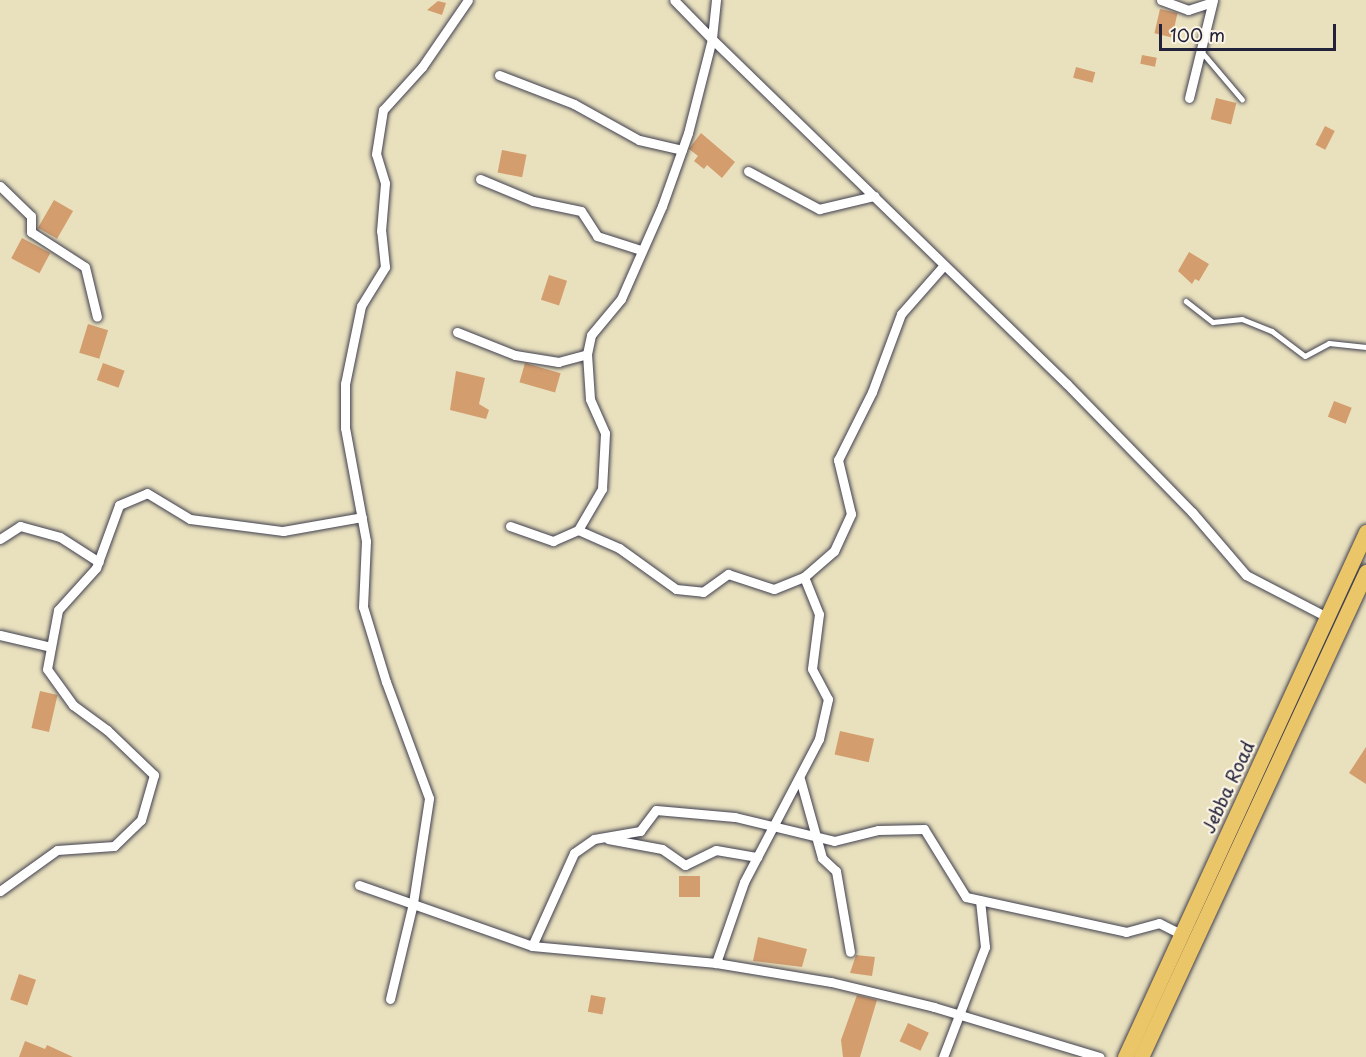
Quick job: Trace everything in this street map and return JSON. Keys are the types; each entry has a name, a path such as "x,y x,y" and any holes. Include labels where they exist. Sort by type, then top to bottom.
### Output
{"highway":[{"name":"Jebba Road","path":"1125,1057 1366,532"},
{"path":"1141,1057 1366,572"}],"street":[{"path":"390,999 413,903 429,798 386,682 363,607 366,541 345,429 345,384 361,306 385,267 381,231 385,183 376,154 383,110 422,67 468,0"},
{"path":"674,0 1165,484 1246,574 1327,616"},
{"path":"510,526 553,541 578,530 602,489 605,433 590,399 587,354 591,335 621,299 662,206 682,150 712,39 716,0"},
{"path":"1161,0 1188,10 1212,1"},
{"path":"1189,98 1212,1"},
{"path":"499,75 574,104 639,140 682,150"},
{"path":"748,171 819,209 874,196"},
{"path":"480,179 533,201 581,211 597,236 641,250"},
{"path":"0,186 31,216 31,232 85,267 98,317"},
{"path":"578,530 619,548 676,589 703,592 728,574 774,589 804,577 834,551 851,514 838,460 872,392 901,314 944,265"},
{"path":"457,332 515,355 548,361 558,362 587,354"},
{"path":"0,891 57,850 114,846 141,819 154,775 106,730 73,705 46,669 58,610 99,562 119,505 147,493 190,519 283,531 362,517"},
{"path":"0,539 20,526 60,537 99,562"},
{"path":"716,963 744,882 819,739 828,699 812,669 819,614 804,577"},
{"path":"0,635 51,647"},
{"path":"800,779 822,858 836,871 850,952"},
{"path":"532,946 574,853 602,838 640,831 656,810 735,817 834,841 878,830 924,829 966,897 1126,932 1159,923 1181,934"},
{"path":"602,838 662,849 685,865 716,850 757,857"},
{"path":"359,885 532,946 716,963 831,982 957,1013 1100,1057"},
{"path":"943,1057 957,1013 986,947 980,900"}],"lane":[{"path":"1200,50 1242,99"},
{"path":"1186,301 1213,322 1242,319 1272,331 1305,356 1329,342 1366,347"}],"building":[{"path":"438,1 446,3 442,15 427,10"},
{"path":"1160,9 1178,13 1172,37 1154,33"},
{"path":"1142,55 1157,58 1155,67 1140,64"},
{"path":"1076,67 1095,72 1092,83 1073,78"},
{"path":"1216,98 1236,103 1231,124 1211,119"},
{"path":"1325,126 1335,131 1325,150 1315,145"},
{"path":"701,133 735,162 722,178 707,165 704,169 694,161 698,156 689,149"},
{"path":"502,150 527,155 522,177 498,173"},
{"path":"54,200 73,211 57,239 38,228"},
{"path":"22,238 50,253 39,273 11,258"},
{"path":"1189,252 1209,264 1199,281 1195,279 1192,284 1178,271"},
{"path":"549,275 567,281 559,306 541,300"},
{"path":"88,324 108,330 99,359 79,353"},
{"path":"103,363 125,371 118,388 97,380"},
{"path":"525,363 561,373 555,392 519,382"},
{"path":"456,371 485,378 479,404 489,410 486,419 450,410"},
{"path":"1334,401 1352,408 1346,424 1328,417"},
{"path":"40,691 58,695 49,732 31,728"},
{"path":"840,731 874,739 869,762 835,754"},
{"path":"1366,747 1366,784 1349,773"},
{"path":"679,876 700,876 700,897 679,897"},
{"path":"758,937 807,949 802,967 753,961"},
{"path":"856,955 875,957 872,976 850,973"},
{"path":"19,974 36,980 27,1005 10,1000"},
{"path":"591,995 606,998 602,1015 588,1012"},
{"path":"857,995 877,1000 860,1057 843,1057 841,1040"},
{"path":"908,1023 929,1033 920,1051 900,1041"},
{"path":"25,1041 45,1049 47,1045 73,1057 19,1057"}]}
